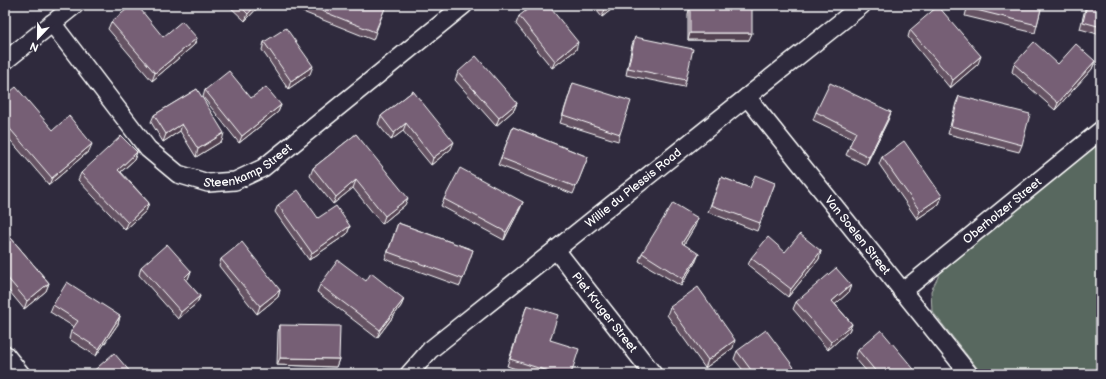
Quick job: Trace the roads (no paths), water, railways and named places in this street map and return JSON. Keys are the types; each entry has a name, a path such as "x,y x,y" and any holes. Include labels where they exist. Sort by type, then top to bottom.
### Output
{"street":[{"path":"5,61 75,5"},
{"name":"Steenkamp Street","path":"52,23 148,149 178,174 208,183 235,181 263,168 464,5"},
{"name":"Willie du Plessis Road","path":"409,374 430,350 862,5"},
{"name":"Van Soelen Street","path":"747,97 969,374"},
{"name":"Oberholzer Street","path":"902,292 1101,130"},
{"name":"Piet Kruger Street","path":"556,250 653,374"},
{"path":"5,354 21,374"}]}
